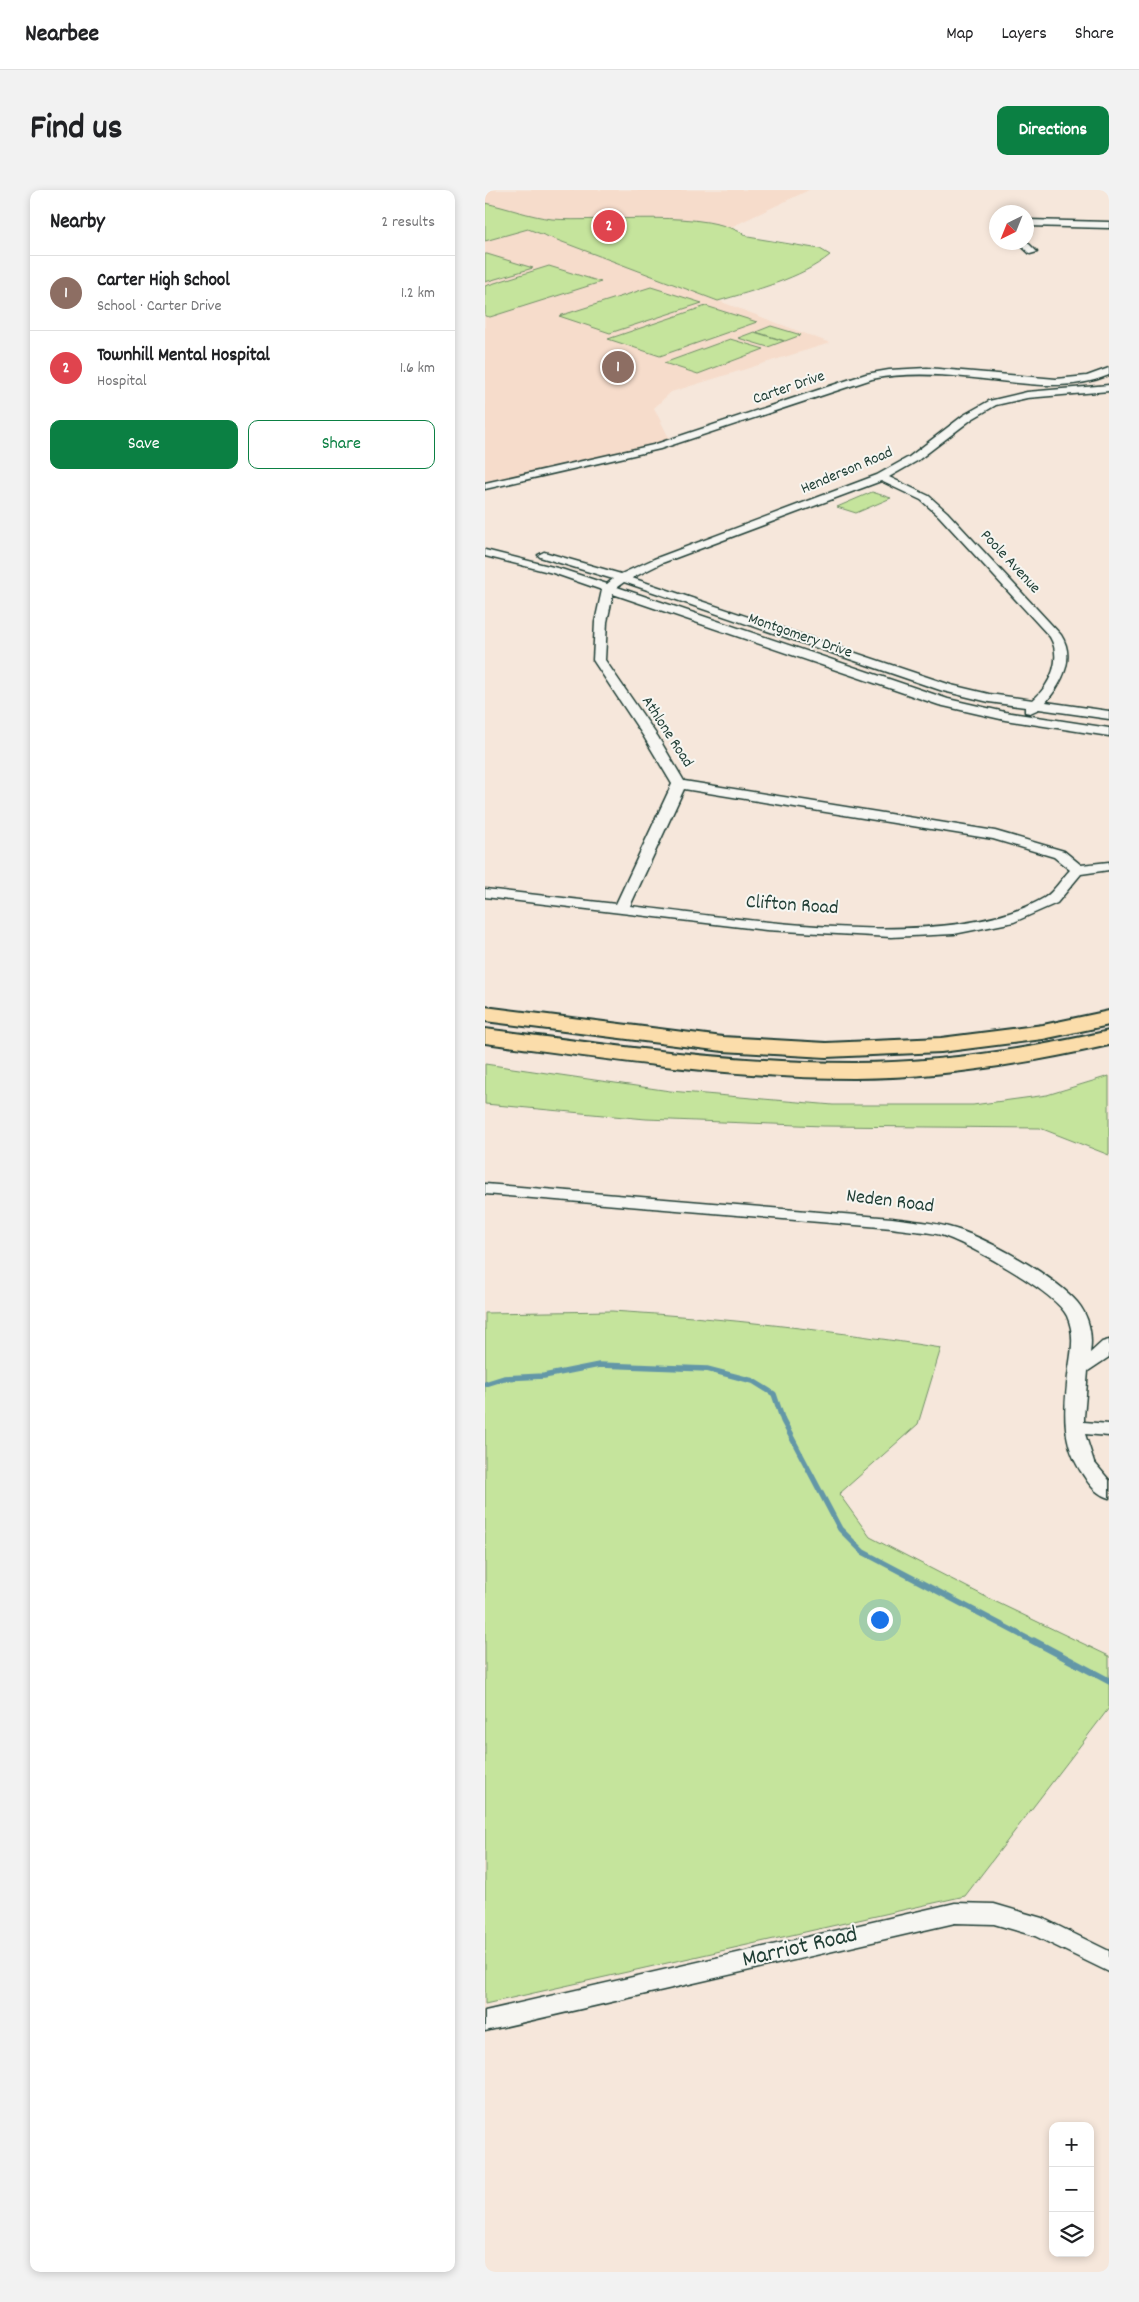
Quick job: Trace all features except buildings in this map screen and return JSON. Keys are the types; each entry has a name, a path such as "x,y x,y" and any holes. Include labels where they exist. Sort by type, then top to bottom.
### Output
{"highway":[{"path":"485,1014 723,1044 826,1050 941,1045 1043,1032 1109,1018"},
{"path":"485,1036 717,1064 773,1069 839,1070 934,1067 1001,1059 1109,1038"}],"street":[{"path":"1034,223 1109,225"},
{"name":"Carter Drive","path":"485,486 656,447 870,376 890,372 916,370 1061,383 1087,379 1108,372"},
{"name":"Henderson Road","path":"621,578 658,561 881,477 913,459 968,417 993,403 1027,395 1109,388"},
{"name":"Poole Avenue","path":"881,477 910,490 937,509 1047,625 1058,640 1063,652 1060,667 1042,703 1051,711 1051,715 1034,720"},
{"name":"Montgomery Drive","path":"487,547 539,554 621,578 965,694 1042,703 1109,716"},
{"name":"Montgomery Drive","path":"487,547 944,702 1034,720 1109,732"},
{"path":"608,589 621,578"},
{"name":"Athlone Road","path":"608,589 601,622 599,660 679,784 621,909"},
{"path":"776,645 793,636"},
{"path":"792,650 808,641"},
{"path":"679,784 995,835 1059,854 1072,863 1077,870 1109,866"},
{"name":"Clifton Road","path":"485,893 750,924 874,932 942,931 988,924 1038,908 1057,896 1072,881 1077,870"},
{"name":"Neden Road","path":"485,1189 892,1223 948,1232 981,1246 1059,1296 1071,1307 1083,1338 1074,1427 1075,1442 1082,1458 1109,1490"},
{"path":"1079,1368 1100,1355 1109,1346"},
{"path":"1074,1427 1109,1430"},
{"name":"Marriot Road","path":"485,2021 955,1913 994,1914 1042,1928 1109,1962"}],"shaded area":[{"path":"485,190 809,190 679,252 626,266 830,343 671,392 654,408 670,440 485,484"}],"green space":[{"path":"485,203 552,219 654,218 708,222 731,228 748,237 820,249 830,255 819,263 791,277 718,301 528,229 485,241"},
{"path":"485,254 487,254 533,268 485,282"},
{"path":"549,266 601,282 490,317 485,316 485,286"},
{"path":"651,287 702,303 610,333 559,316"},
{"path":"706,306 757,322 660,356 608,339"},
{"path":"771,326 801,335 785,341 756,332"},
{"path":"754,332 784,341 768,347 738,338"},
{"path":"730,339 764,349 698,374 664,363"},
{"path":"872,492 891,498 856,513 837,507"},
{"path":"485,1064 670,1091 833,1105 973,1105 1047,1095 1109,1076 1109,1155 1040,1128 823,1126 646,1119 485,1104"},
{"path":"612,1311 777,1325 941,1348 918,1424 839,1494 870,1537 992,1600 1109,1656 1109,1708 965,1896 485,2004 485,1313"}],"waterway":[{"path":"485,1384 504,1378 544,1376 599,1365 707,1369 753,1381 774,1394 783,1421 840,1529 863,1552 1036,1643"},
{"path":"1034,1641 1109,1681"}],"place":[{"name":"Townhill Mental Hospital","path":"609,226"},
{"name":"Carter High School","path":"618,367"}]}
